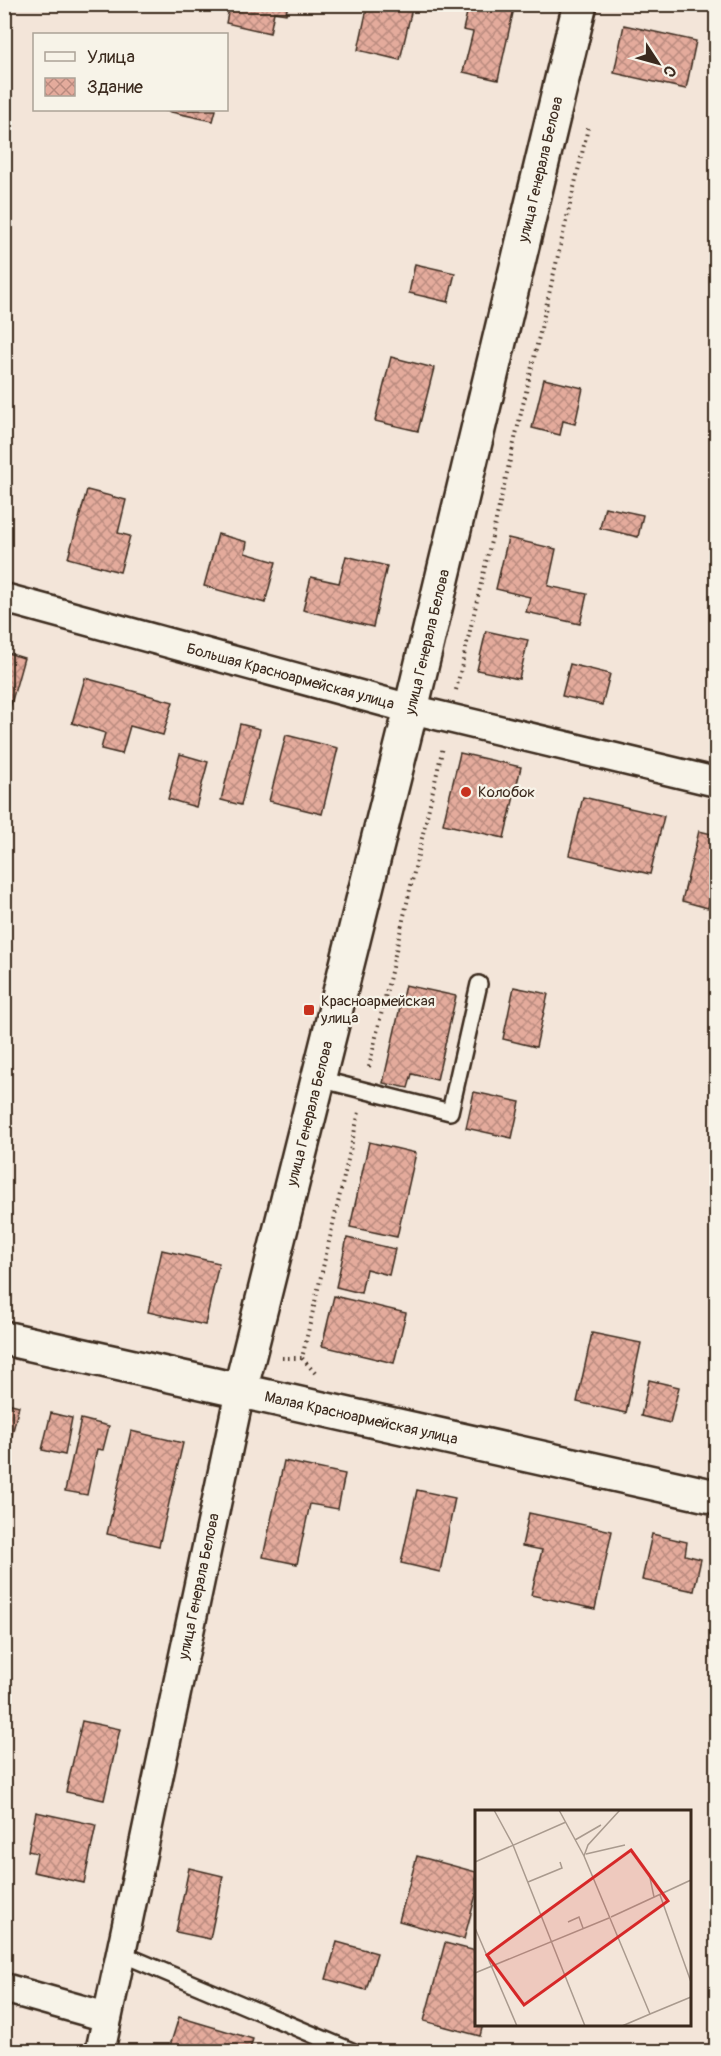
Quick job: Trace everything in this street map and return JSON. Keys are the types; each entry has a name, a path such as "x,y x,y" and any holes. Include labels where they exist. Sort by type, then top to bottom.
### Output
{"main road":[{"name":"улица Генерала Белова","path":"240,1391 411,709 580,4"},
{"name":"Малая Красноармейская улица","path":"4,1338 717,1497"}],"street":[{"name":"Большая Красноармейская улица","path":"4,598 411,709 717,782"},
{"name":"улица Генерала Белова","path":"100,2052 240,1391"},
{"path":"4,1988 107,2018"}],"lane":[{"path":"319,1078 450,1112 479,984"},
{"path":"120,1953 354,2052"}],"path":[{"path":"321,1379 302,1358 590,120"}],"building":[{"path":"230,4 288,4 286,14 274,12 270,33 226,23"},
{"path":"368,4 413,4 400,60 358,50"},
{"path":"469,4 515,4 498,80 463,72 473,32 463,30"},
{"path":"624,25 696,41 686,89 614,73"},
{"path":"167,111 216,111 213,121"},
{"path":"415,264 455,273 448,302 409,293"},
{"path":"391,357 434,368 418,431 375,421"},
{"path":"544,379 583,388 575,424 563,421 560,435 532,428"},
{"path":"87,490 126,500 118,533 130,536 120,572 68,558"},
{"path":"605,507 643,515 638,537 600,528"},
{"path":"218,534 247,542 245,553 276,562 265,603 204,586"},
{"path":"508,538 556,549 548,586 587,594 580,624 526,612 530,597 496,589"},
{"path":"346,556 387,566 373,627 303,610 311,577 339,583"},
{"path":"486,631 528,640 519,679 477,670"},
{"path":"4,652 24,658 6,722 4,721"},
{"path":"570,664 610,674 602,705 562,696"},
{"path":"85,678 173,702 163,735 130,726 122,754 101,749 105,733 72,723"},
{"path":"240,724 260,729 241,805 221,800"},
{"path":"286,735 338,748 322,814 269,801"},
{"path":"460,753 521,767 504,838 443,824"},
{"path":"180,754 208,762 196,807 168,799"},
{"path":"583,797 664,816 650,874 569,855"},
{"path":"699,831 716,835 716,873 708,908 682,901"},
{"path":"405,985 456,996 437,1080 412,1074 408,1088 383,1083"},
{"path":"514,987 548,994 536,1047 503,1039"},
{"path":"474,1092 520,1102 512,1138 466,1128"},
{"path":"369,1142 416,1153 397,1237 350,1227"},
{"path":"347,1238 395,1249 389,1275 366,1269 361,1293 336,1287"},
{"path":"162,1250 219,1263 205,1325 148,1312"},
{"path":"334,1296 406,1313 394,1363 322,1346"},
{"path":"592,1333 641,1343 626,1413 577,1402"},
{"path":"649,1380 679,1387 670,1423 641,1416"},
{"path":"4,1402 19,1406 4,1468"},
{"path":"51,1413 72,1418 65,1455 42,1450"},
{"path":"81,1419 109,1426 103,1450 97,1449 87,1495 65,1491"},
{"path":"131,1431 183,1443 159,1546 107,1534"},
{"path":"284,1461 345,1474 338,1509 310,1504 297,1564 263,1557"},
{"path":"417,1490 455,1498 440,1572 401,1563"},
{"path":"529,1513 612,1531 595,1609 531,1595 542,1550 522,1546"},
{"path":"652,1534 687,1542 685,1555 701,1559 694,1591 642,1580"},
{"path":"82,1721 120,1729 104,1800 66,1792"},
{"path":"36,1812 96,1825 84,1883 33,1872 37,1853 28,1851"},
{"path":"417,1856 475,1872 475,1899 464,1939 399,1921"},
{"path":"189,1868 223,1876 210,1939 176,1932"},
{"path":"337,1942 377,1953 366,1990 326,1979"},
{"path":"445,1943 475,1951 475,2026 482,2026 480,2036 424,2021"},
{"path":"179,2017 253,2039 249,2052 168,2052"}],"place":[{"name":"Колобок","path":"466,792"},
{"name":"Красноармейская улица","path":"309,1010"}]}
